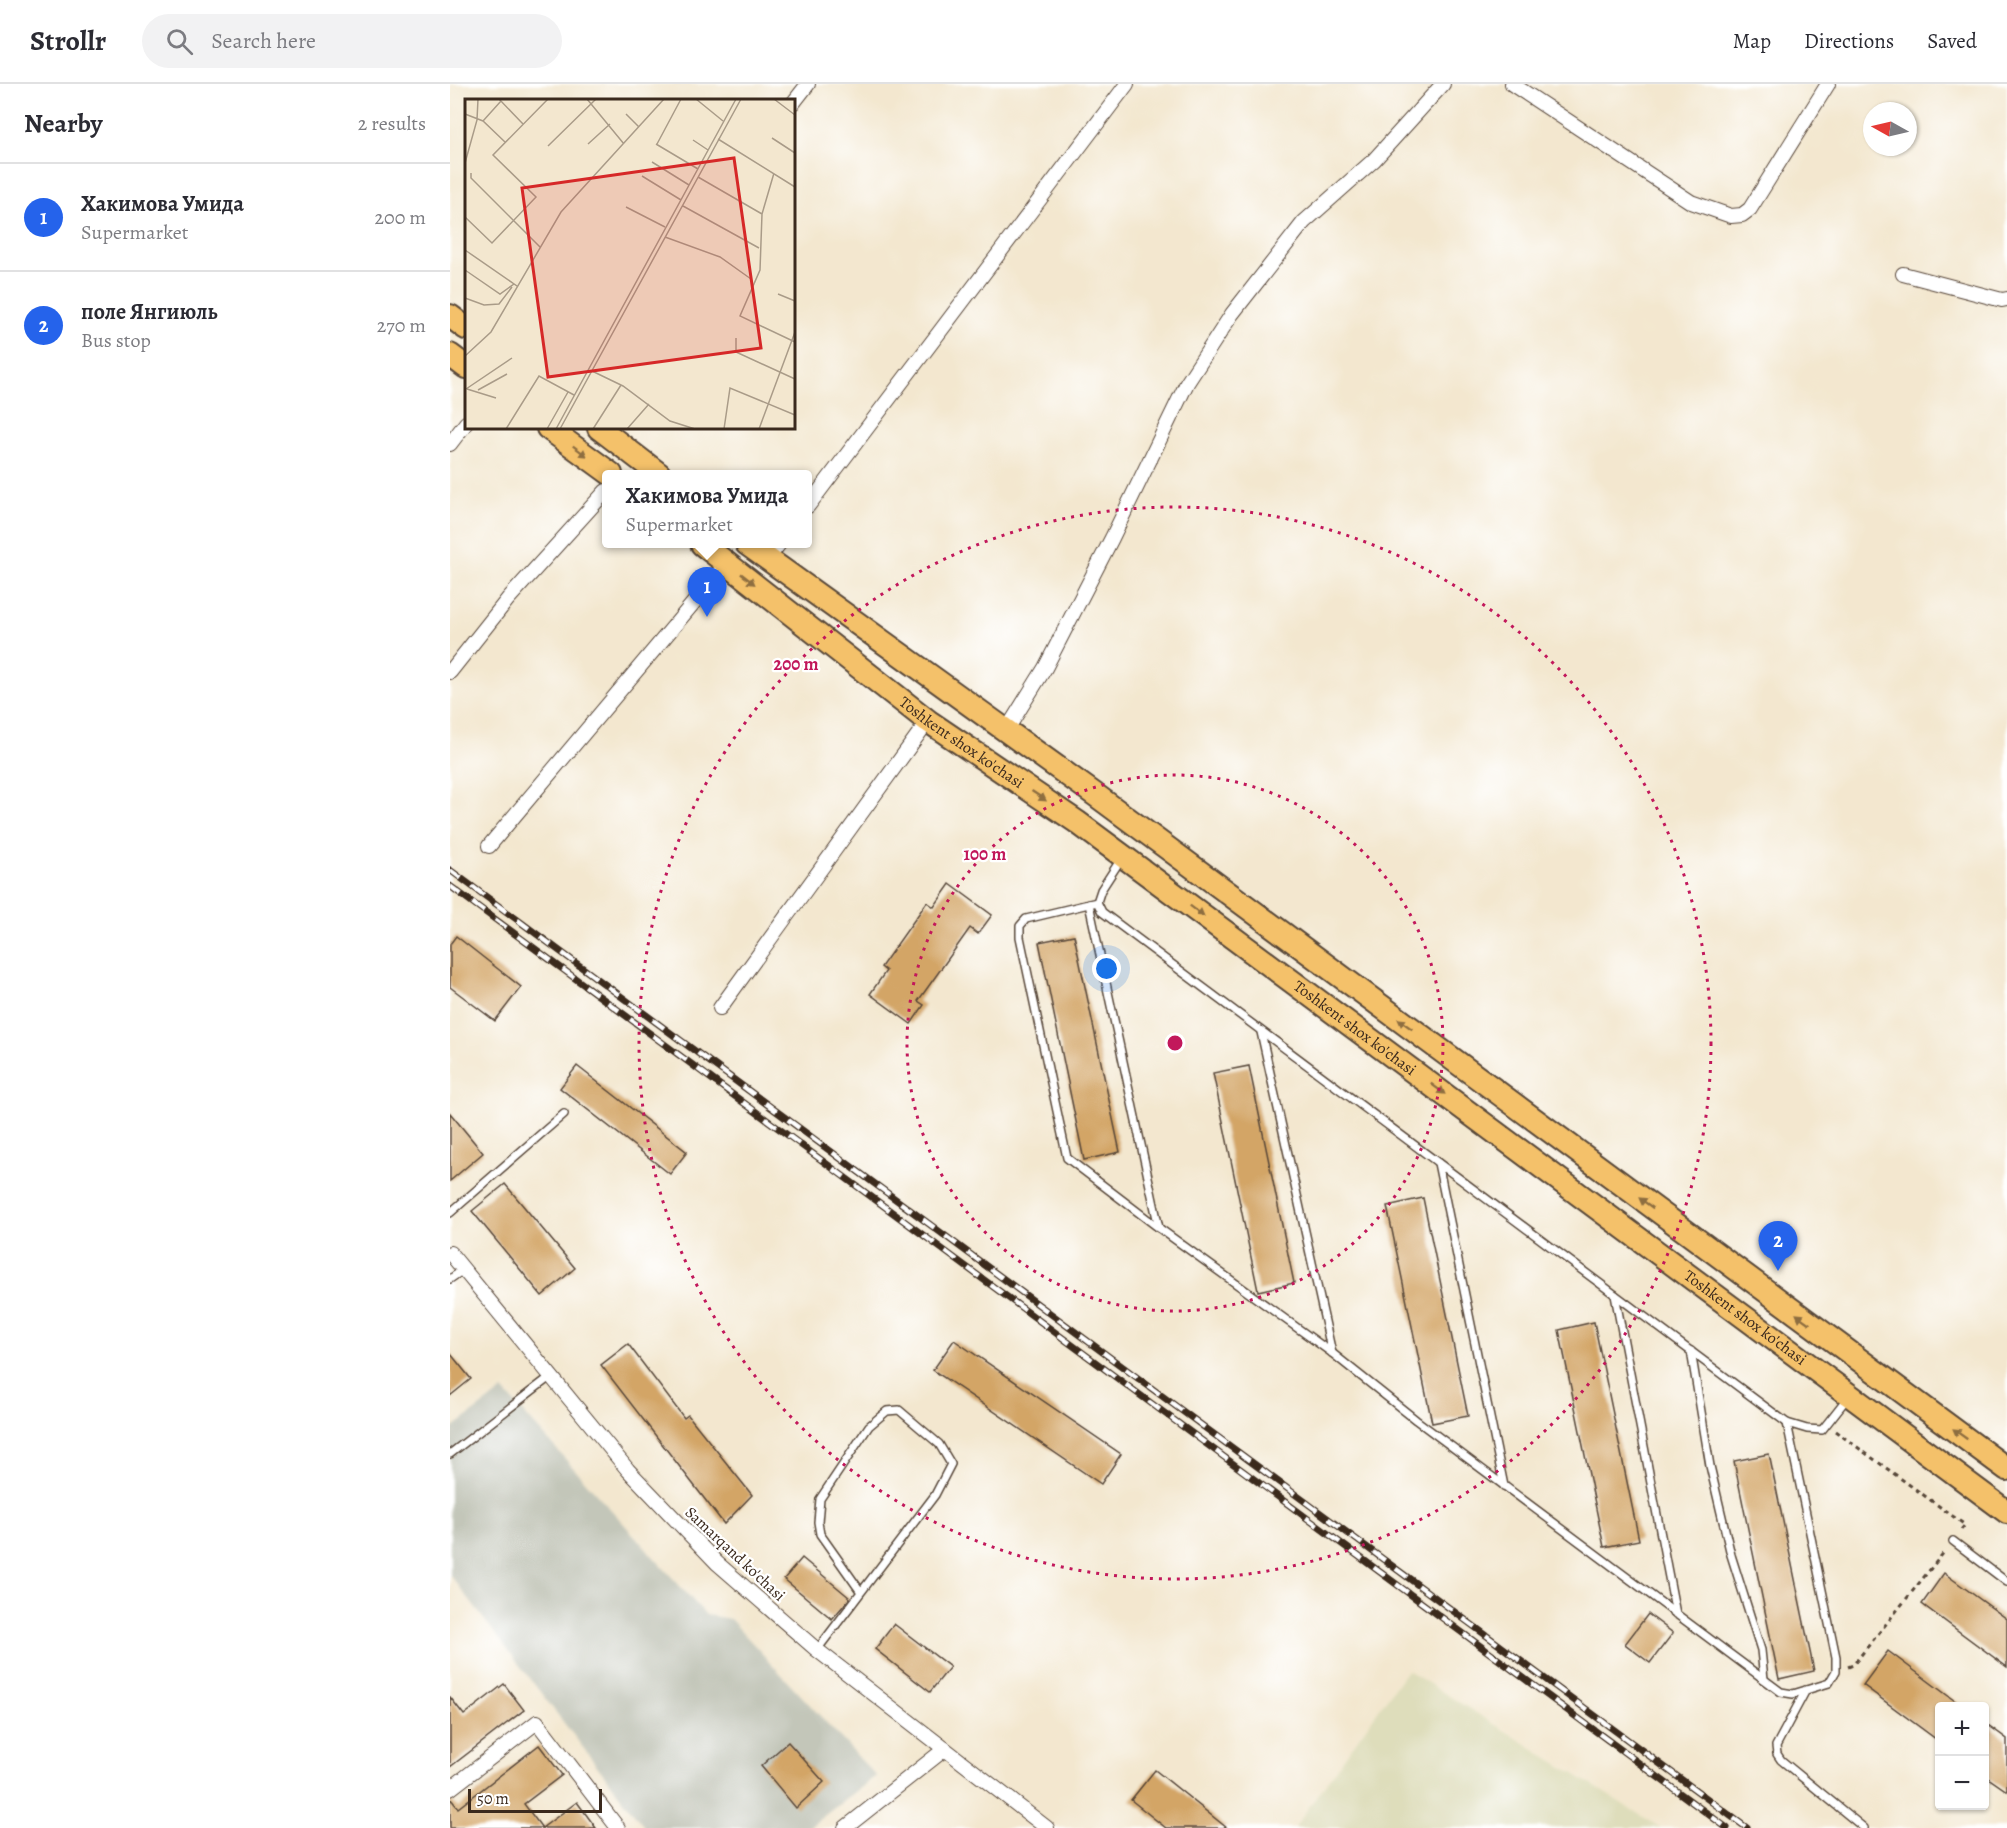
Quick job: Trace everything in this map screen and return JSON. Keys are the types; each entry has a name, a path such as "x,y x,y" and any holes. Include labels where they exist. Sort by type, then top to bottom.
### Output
{"main road":[{"path":"450,316 465,327"},
{"path":"450,356 465,367"},
{"path":"549,429 606,470"},
{"path":"600,429 654,470"},
{"name":"Toshkent shox ko'chasi","path":"708,548 928,721 1077,822 2007,1512"},
{"name":"Toshkent shox ko'chasi","path":"774,551 1006,731 2007,1469"},
{"path":"1077,822 1096,796"}],"street":[{"path":"795,101 808,84"},
{"path":"812,499 1127,84"},
{"path":"1006,731 1050,658 1112,538 1186,383 1232,314 1304,222 1374,160 1443,84"},
{"path":"1512,84 1691,202 1731,216 1742,215 1750,209 1828,84"},
{"path":"1903,274 2002,300 2007,299"},
{"path":"450,444 465,424"},
{"path":"450,672 508,599 602,495"},
{"path":"489,846 727,563"},
{"path":"720,1008 928,721"},
{"name":"Samarqand ko'chasi","path":"450,1253 628,1470 693,1540 741,1585 817,1650 1047,1828"},
{"path":"450,1789 537,1722 618,1828"},
{"path":"846,1828 945,1749"}],"lane":[{"path":"1123,856 1093,903 1159,1228"},
{"path":"1093,903 1261,1032 1787,1424 1807,1430 1822,1430 1850,1395"},
{"path":"1093,903 1026,920 1020,926 1020,937 1067,1158 1159,1228 1332,1353 1416,1420 1781,1692 1793,1694 1829,1683 1836,1671 1836,1657 1787,1424"},
{"path":"1261,1032 1332,1353"},
{"path":"450,1213 564,1114"},
{"path":"1438,1163 1504,1486"},
{"path":"450,1279 463,1270"},
{"path":"1615,1295 1676,1614"},
{"path":"1690,1352 1710,1466 1731,1555 1761,1650 1764,1679"},
{"path":"450,1454 551,1376"},
{"path":"817,1650 935,1495 951,1464 939,1444 899,1410 886,1411 869,1426 820,1499 818,1522 820,1534 861,1592"},
{"path":"1953,1541 2007,1582"},
{"path":"1806,1690 1776,1746 1777,1754 1781,1760 1864,1828"}],"path":[{"path":"1826,1425 1965,1525 1853,1665 1836,1671"}],"shaded area":[{"path":"503,1390 706,1615 730,1619 876,1776 808,1828 645,1828 450,1575 450,1430"},
{"path":"1407,1670 1661,1828 1294,1828"}],"building":[{"path":"950,884 992,915 978,934 970,928 918,1001 924,1005 911,1024 870,994 886,971 881,967 927,902 934,907"},
{"path":"1074,935 1120,1152 1084,1160 1039,942"},
{"path":"456,936 521,987 495,1021 450,987 450,944"},
{"path":"577,1066 687,1152 670,1174 560,1088"},
{"path":"1249,1066 1294,1283 1258,1291 1213,1073"},
{"path":"450,1113 483,1153 450,1181"},
{"path":"505,1184 575,1268 542,1296 472,1211"},
{"path":"1423,1198 1468,1416 1432,1423 1387,1206"},
{"path":"1594,1322 1639,1540 1604,1547 1559,1330"},
{"path":"954,1340 1121,1454 1101,1484 933,1370"},
{"path":"628,1344 684,1418 688,1415 752,1495 724,1524 601,1365"},
{"path":"450,1353 471,1379 450,1396"},
{"path":"1769,1454 1814,1671 1779,1679 1734,1461"},
{"path":"802,1558 850,1598 832,1619 784,1579"},
{"path":"1944,1573 2007,1619 2007,1667 1922,1604"},
{"path":"1648,1614 1673,1633 1650,1663 1625,1644"},
{"path":"894,1624 950,1667 930,1692 875,1649"},
{"path":"1888,1651 1956,1702 1935,1702 1935,1738 1863,1685"},
{"path":"504,1684 524,1710 450,1767 450,1697 464,1715"},
{"path":"1989,1726 2007,1739 2007,1791 1989,1778"},
{"path":"788,1742 824,1782 796,1808 761,1766"},
{"path":"539,1745 562,1775 524,1804 542,1828 450,1828 450,1798 458,1808"},
{"path":"1155,1770 1227,1828 1166,1828 1131,1800"},
{"path":"577,1802 596,1828 542,1828"}],"railway":[{"path":"450,870 1747,1828"},
{"path":"450,886 1727,1828"}],"place":[{"name":"Хакимова Умида","path":"707,617"},
{"name":"поле Янгиюль","path":"1778,1271"}]}
